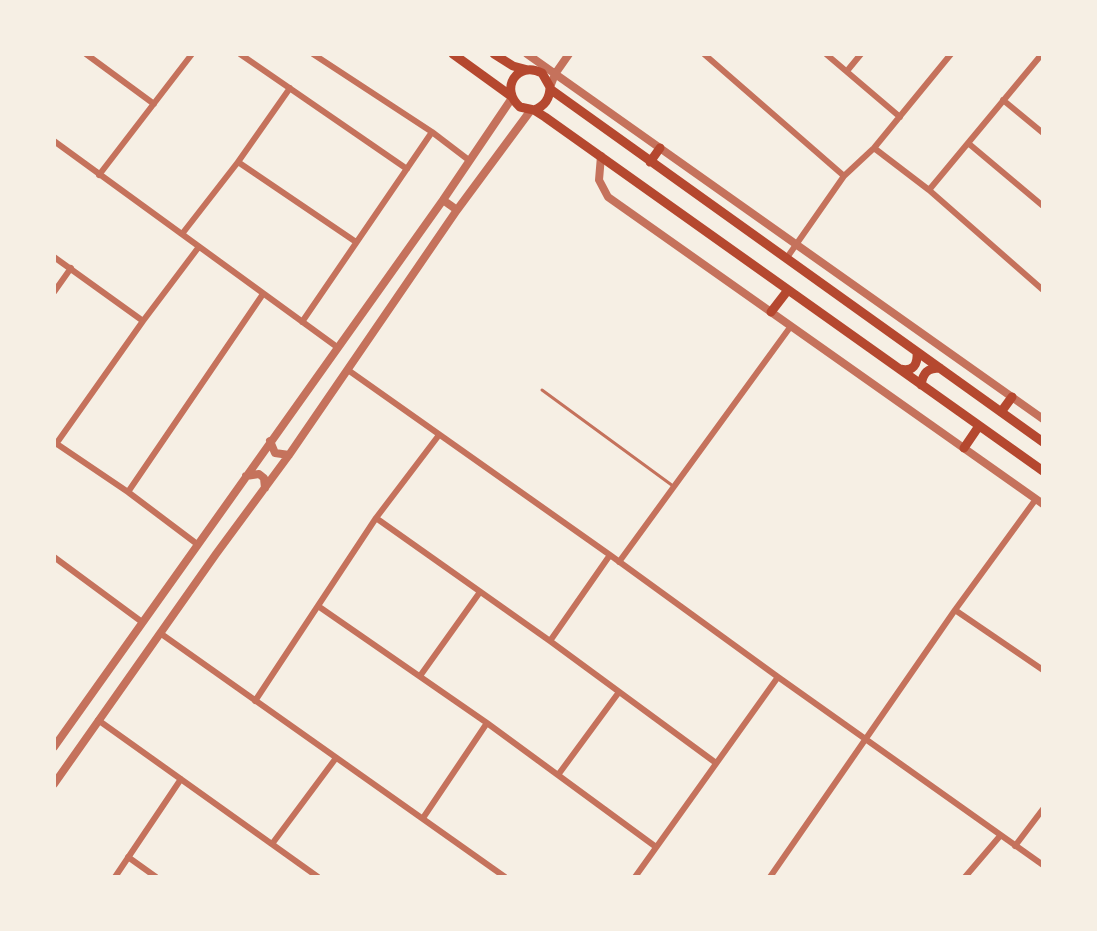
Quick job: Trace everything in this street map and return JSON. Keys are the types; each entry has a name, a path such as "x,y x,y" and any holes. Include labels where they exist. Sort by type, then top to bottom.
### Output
{"main road":[{"path":"453,54 512,97 520,107 533,110 601,156 1043,471"},
{"path":"494,54 513,66 533,67 546,77 550,88 548,100 544,105 533,110"},
{"path":"512,97 510,90 513,79 522,71 533,67"},
{"path":"550,88 1043,442"},
{"path":"650,162 660,148"},
{"path":"771,312 788,290"},
{"path":"898,368 908,370 913,368 916,364 917,352"},
{"path":"921,385 924,373 928,369 940,368"},
{"path":"1001,412 1012,397"},
{"path":"964,448 979,426"}],"street":[{"path":"86,54 154,104"},
{"path":"99,175 192,54"},
{"path":"240,54 407,169"},
{"path":"313,54 432,132 470,161"},
{"path":"527,54 533,67 555,74 1043,419"},
{"path":"533,67 544,54"},
{"path":"550,88 555,74 569,54"},
{"path":"704,54 844,176"},
{"path":"826,54 900,117"},
{"path":"847,71 861,54"},
{"path":"786,259 844,176 874,148 951,54"},
{"path":"929,190 1042,54"},
{"path":"182,234 238,162 290,88"},
{"path":"54,747 443,200 512,97"},
{"path":"1003,100 1043,133"},
{"path":"54,784 266,488 458,210 533,110"},
{"path":"302,322 432,132"},
{"path":"54,141 337,347"},
{"path":"968,143 1043,206"},
{"path":"874,148 929,190 1043,290"},
{"path":"601,156 599,180 608,197 1039,502 955,610 770,877"},
{"path":"238,162 356,242"},
{"path":"443,200 458,210"},
{"path":"197,544 128,492 55,443 198,248"},
{"path":"54,256 143,321"},
{"path":"54,292 71,268"},
{"path":"128,492 263,294"},
{"path":"620,562 791,326"},
{"path":"348,370 1043,865"},
{"path":"255,701 376,518 439,435"},
{"path":"270,441 275,453 289,454"},
{"path":"246,476 259,474 264,478 266,488"},
{"path":"376,518 550,641 716,763"},
{"path":"550,641 610,555"},
{"path":"55,560 142,622"},
{"path":"420,676 480,592"},
{"path":"318,606 487,723 656,847"},
{"path":"955,610 1043,670"},
{"path":"160,633 503,876"},
{"path":"635,877 778,677"},
{"path":"558,775 619,692"},
{"path":"98,720 272,844 309,874 318,877"},
{"path":"423,818 487,723"},
{"path":"272,844 336,758"},
{"path":"115,877 182,780"},
{"path":"1015,846 1043,808"},
{"path":"965,877 1000,836"},
{"path":"128,857 156,877"}],"lane":[{"path":"542,390 674,487"}]}
